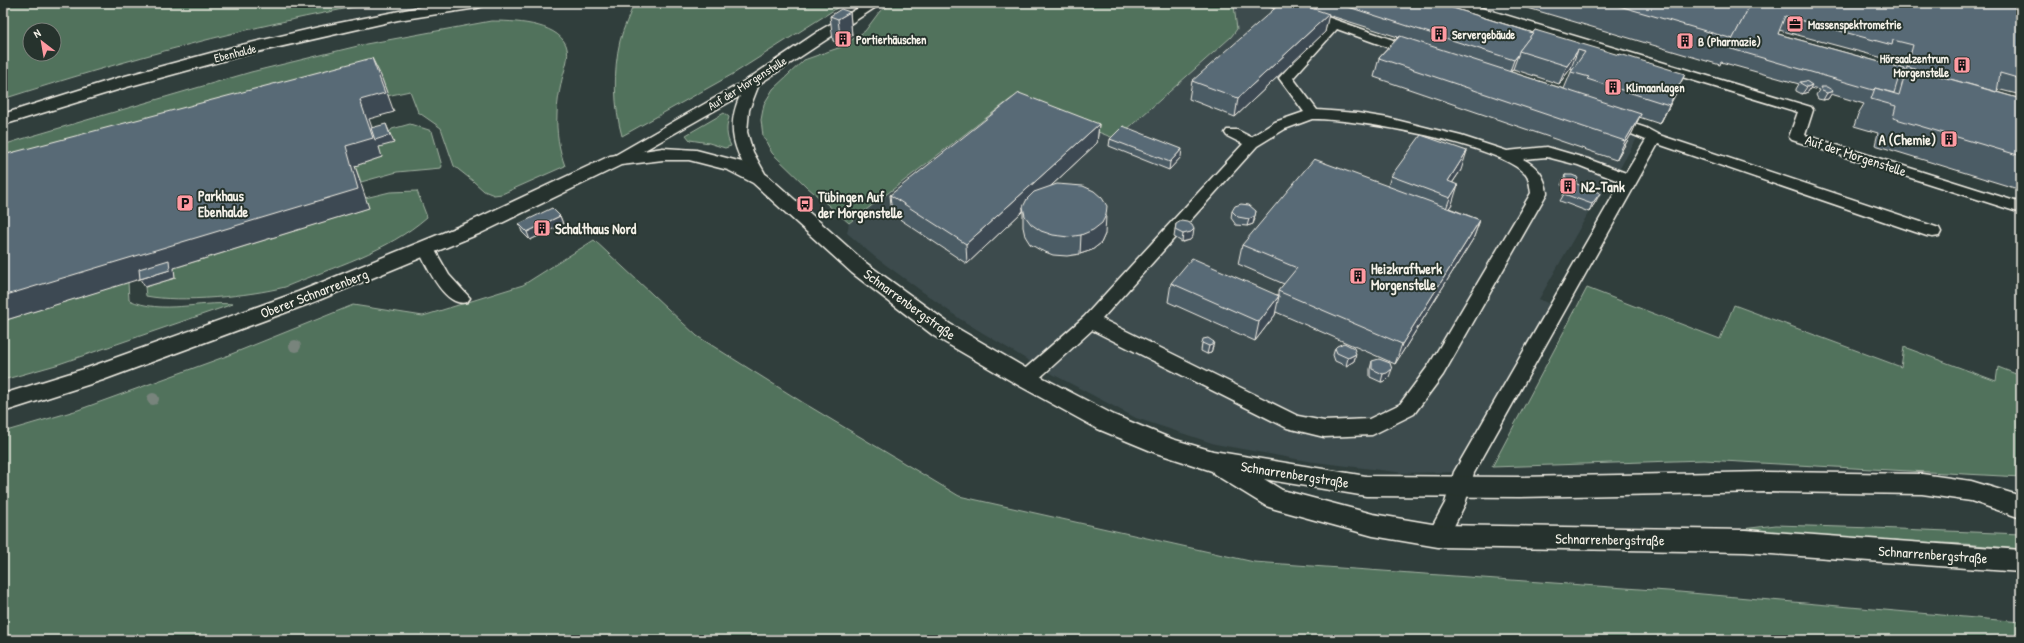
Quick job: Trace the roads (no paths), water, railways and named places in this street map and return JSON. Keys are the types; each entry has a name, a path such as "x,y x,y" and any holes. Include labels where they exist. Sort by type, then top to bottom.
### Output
{"street":[{"name":"Ebenhalde","path":"3,120 96,90 240,51 353,25 473,3"},
{"name":"Schnarrenbergstraße","path":"617,160 663,154 689,154 735,166 760,179 859,268 942,330 1026,379 1106,422 1165,446 1213,461 1366,486 1454,481 1922,484 1971,491 2021,507"},
{"name":"Oberer Schnarrenberg","path":"3,403 117,366 306,297 474,228 617,160"},
{"name":"Schnarrenbergstraße","path":"1213,461 1275,499 1373,526 1438,536 1745,541 2021,561"}],"lane":[{"name":"Auf der Morgenstelle","path":"617,160 752,82 828,32 876,3"},
{"path":"1275,3 1425,56"},
{"name":"Auf der Morgenstelle","path":"1451,3 1806,110 1797,137 2021,208"},
{"path":"1313,115 1286,78 1335,24"},
{"path":"752,82 743,101 738,120 743,148 760,179"},
{"path":"1026,379 1090,321 1252,143 1269,130 1283,124 1313,115 1338,115 1378,121 1465,141 1507,156 1526,167 1538,179 1539,193 1519,231 1436,370 1407,409 1372,427 1324,429 1294,423 1090,321"},
{"path":"1597,116 1641,131 1654,138 1933,232"},
{"path":"1232,133 1252,143"},
{"path":"1438,536 1455,504 1454,481 1631,180 1654,138"},
{"path":"1507,156 1546,152 1584,162 1631,180"},
{"path":"426,249 442,279 461,298"}],"place":[{"name":"Massenspektrometrie","path":"1795,24"},
{"name":"Servergebäude","path":"1439,34"},
{"name":"Portierhäuschen","path":"843,39"},
{"name":"B (Pharmazie)","path":"1685,41"},
{"name":"Hörsaalzentrum Morgenstelle","path":"1962,65"},
{"name":"Klimaanlagen","path":"1613,87"},
{"name":"A (Chemie)","path":"1949,139"},
{"name":"N2-Tank","path":"1568,186"},
{"name":"Parkhaus Ebenhalde","path":"185,203"},
{"name":"Tübingen Auf der Morgenstelle","path":"805,204"},
{"name":"Schalthaus Nord","path":"542,228"},
{"name":"Heizkraftwerk Morgenstelle","path":"1358,276"}]}
